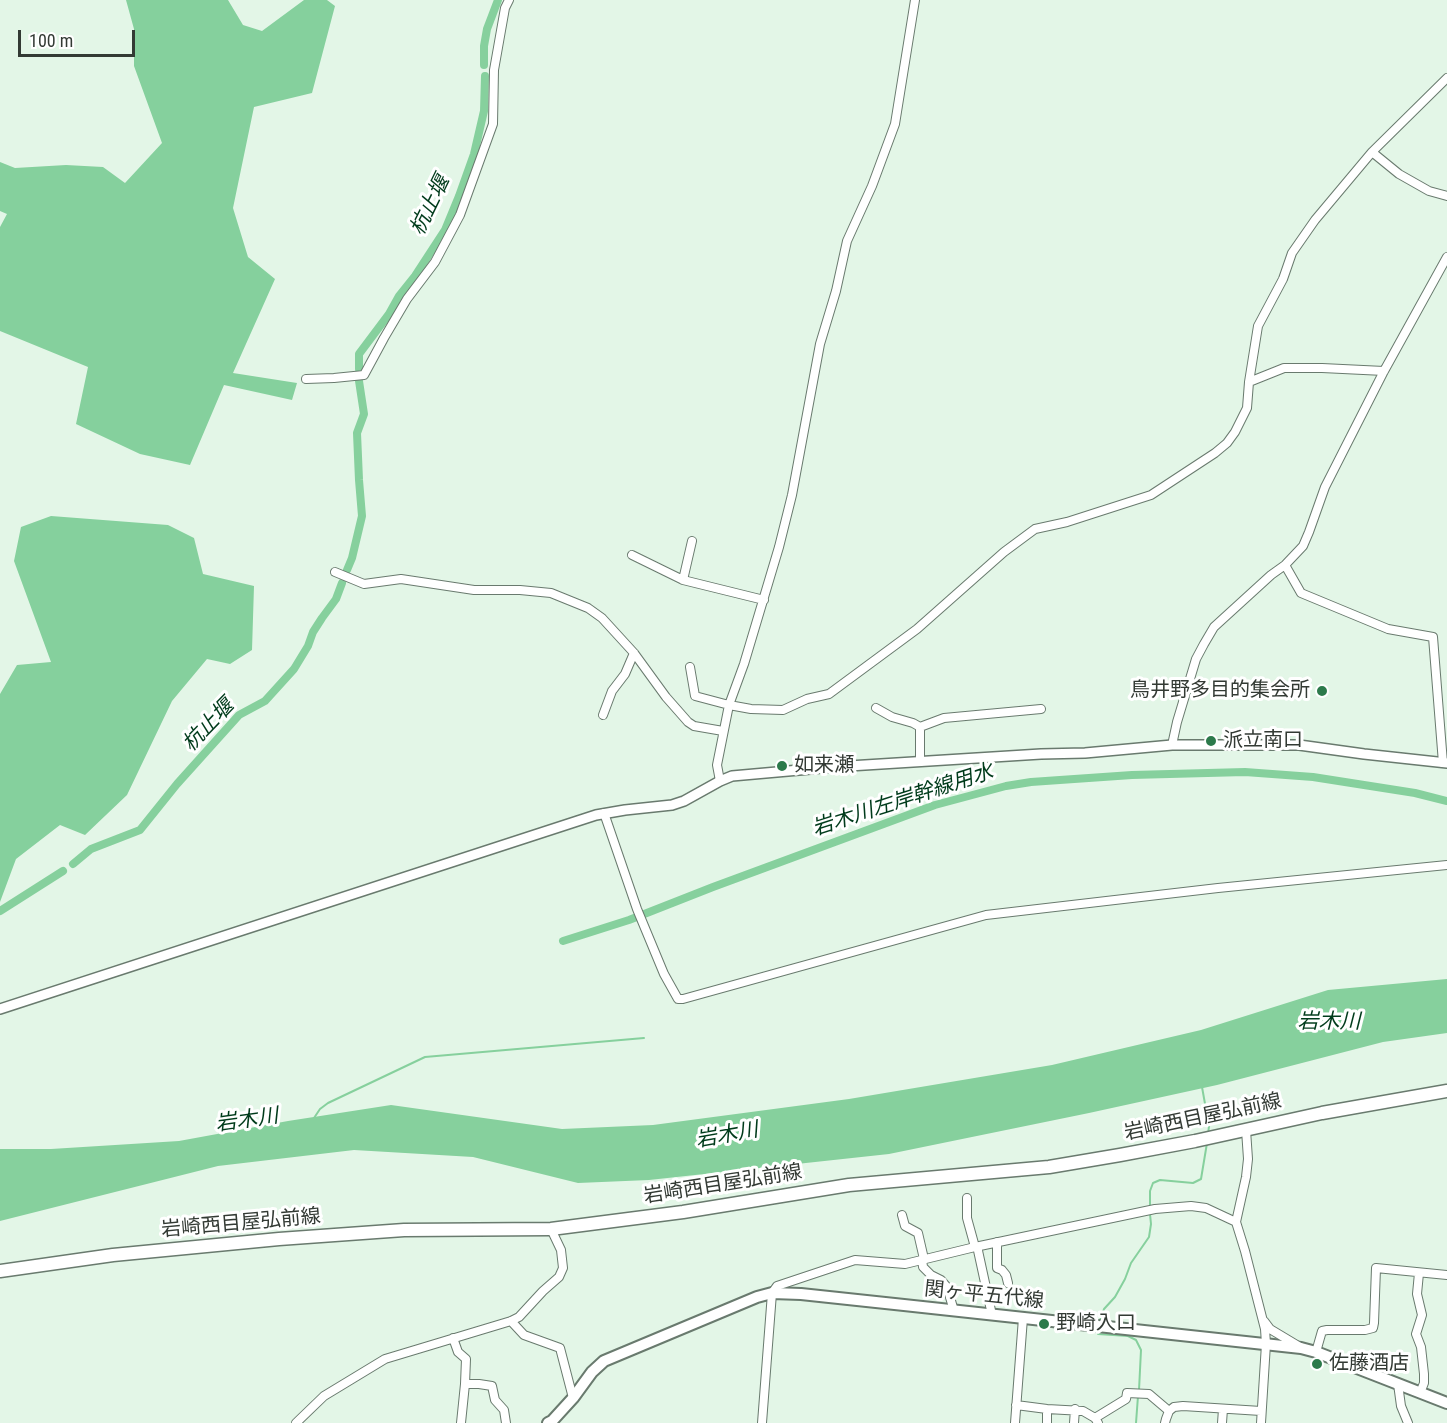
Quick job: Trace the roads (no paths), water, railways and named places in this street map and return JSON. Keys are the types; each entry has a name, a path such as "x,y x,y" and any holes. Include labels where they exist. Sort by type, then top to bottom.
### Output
{"main road":[{"name":"岩崎西目屋弘前線","path":"0,1271 113,1255 404,1230 551,1229 683,1212 849,1185 1049,1167 1196,1141 1322,1113 1447,1091"},
{"name":"関ヶ平五代線","path":"548,1423 573,1398 591,1372 604,1361 757,1297 772,1293 801,1294 1301,1348 1447,1403"}],"street":[{"path":"306,379 364,375 407,299 435,262 460,215 493,124 494,70 505,8 510,0"},
{"path":"720,781 717,765 729,705 779,547 792,495 820,344 836,291 847,241 872,186 895,124 915,0"},
{"path":"690,667 695,696 729,705 783,710 807,699 829,694 916,629 1004,552 1035,529 1067,522 1151,495 1215,453 1235,432 1247,408 1258,326 1283,279 1292,253 1315,220 1372,152 1447,78"},
{"path":"1372,152 1399,174 1429,191 1447,196"},
{"path":"1172,745 1196,659 1204,644 1214,627 1285,565 1303,546 1325,487 1384,371 1447,257"},
{"path":"1249,382 1284,368 1384,371"},
{"path":"683,580 692,541"},
{"path":"632,555 683,580 764,600"},
{"path":"0,1010 604,813 672,805 732,776 833,767 1085,753 1172,745 1299,746 1445,763 1433,637 1388,629 1301,593 1285,565"},
{"path":"335,572 364,584 401,579 474,590 551,593 588,608 602,618 634,653 687,722 694,726 723,731"},
{"path":"603,715 612,691 625,674 634,653"},
{"path":"876,708 892,717 920,727"},
{"path":"920,727 944,718 1041,709"},
{"path":"920,727 920,762"},
{"path":"604,813 637,909 664,975 678,999 986,915 1206,889 1447,866"},
{"path":"1246,1130 1248,1159 1236,1222 1263,1320 1266,1344 1261,1423"},
{"path":"967,1198 967,1218 992,1315"},
{"path":"762,1423 772,1293 777,1286 855,1260 904,1264 976,1246 1155,1209 1191,1206 1206,1208 1236,1222"},
{"path":"903,1215 905,1226 918,1233 923,1267 947,1287 954,1311"},
{"path":"296,1423 324,1396 385,1359 519,1317 559,1277 563,1268 561,1250 551,1229"},
{"path":"997,1242 997,1268 1006,1275 1008,1283"},
{"path":"1316,1352 1322,1331 1372,1328 1376,1268 1447,1275"},
{"path":"1419,1273 1417,1294 1422,1315 1416,1334 1421,1347 1424,1374 1424,1383 1420,1393"},
{"path":"1015,1423 1023,1318"},
{"path":"1263,1320 1270,1329 1301,1348"},
{"path":"511,1321 524,1335 560,1348 573,1398"},
{"path":"453,1338 458,1352 466,1359 461,1423"},
{"path":"465,1384 492,1386 495,1400 504,1410 506,1423"},
{"path":"1398,1384 1401,1406 1408,1423"},
{"path":"1016,1405 1047,1409 1075,1409 1089,1413 1096,1420 1126,1399 1127,1393 1138,1393 1149,1394 1169,1412"},
{"path":"1165,1423 1169,1412 1174,1407 1214,1407 1261,1411"},
{"path":"1047,1409 1047,1423"},
{"path":"1074,1423 1075,1409"},
{"path":"1222,1423 1223,1409"}],"water":[{"name":"岩木川","path":"1447,979 1447,1033 1383,1042 1217,1085 889,1154 649,1180 578,1183 473,1157 354,1150 218,1166 0,1221 0,1149 51,1149 179,1141 391,1105 562,1129 653,1125 849,1099 1052,1065 1201,1030 1328,990"}],"waterway":[{"name":"杭止堰","path":"484,65 487,29 498,0"},
{"name":"杭止堰","path":"359,369 359,354 389,314 445,230 474,154 484,111 485,76"},
{"name":"杭止堰","path":"347,570 362,516 357,433 364,414 359,381"},
{"name":"杭止堰","path":"73,864 91,849 140,830 177,784 239,715 265,701 294,669 308,646 313,632 336,599 342,583"},
{"name":"岩木川左岸幹線用水","path":"563,941 629,920 935,805 1006,786 1031,782 1132,775 1245,772 1313,777 1415,793 1447,801"},
{"name":"杭止堰","path":"0,911 63,871"},
{"path":"314,1118 328,1103 425,1057 644,1038"},
{"path":"1202,1087 1209,1126 1208,1135"},
{"path":"1150,1208 1150,1191 1153,1183 1160,1180 1193,1183 1201,1179 1207,1143"},
{"path":"1099,1323 1104,1309 1115,1297 1131,1263 1149,1237 1150,1214"},
{"path":"1099,1328 1098,1334 1128,1336 1136,1340 1141,1350 1139,1390"},
{"path":"1136,1423 1138,1396"}],"place":[{"name":"鳥井野多目的集会所","path":"1322,691"},
{"name":"派立南口","path":"1211,741"},
{"name":"如来瀬","path":"782,766"},
{"name":"野崎入口","path":"1044,1324"},
{"name":"佐藤酒店","path":"1317,1364"}]}
